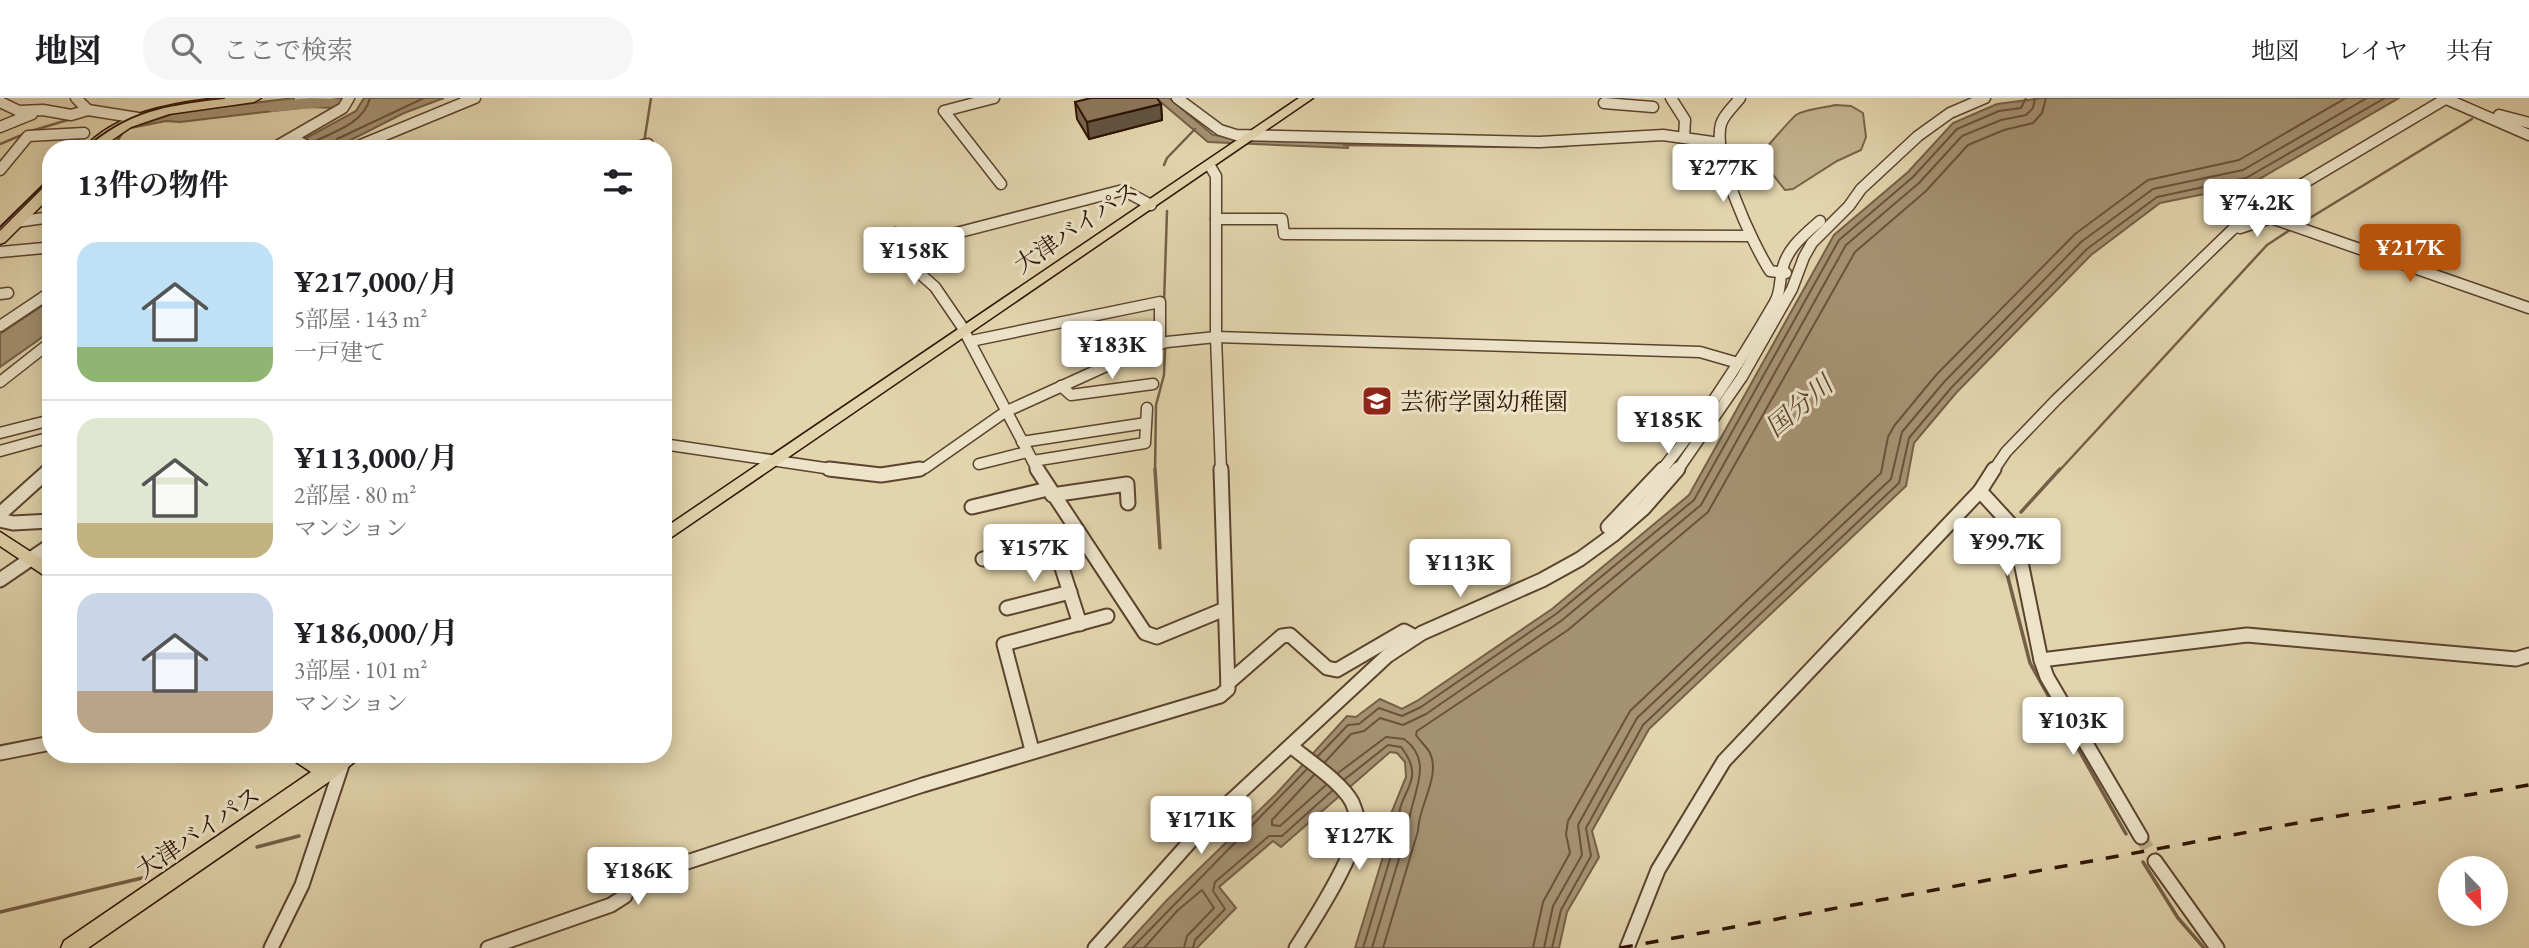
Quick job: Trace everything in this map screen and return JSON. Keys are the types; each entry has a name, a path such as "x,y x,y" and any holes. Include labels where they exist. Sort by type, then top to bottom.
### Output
{"highway":[{"path":"102,140 138,118 169,109 211,101 254,98"},
{"path":"0,239 42,202"}],"main road":[{"name":"大津バイパス","path":"672,531 969,336 1151,205 1307,98"},
{"path":"0,538 42,567"},
{"path":"312,763 327,773"},
{"name":"大津バイパス","path":"71,948 338,763"}],"street":[{"path":"0,127 46,110 60,98"},
{"path":"76,98 88,110"},
{"path":"290,140 343,108 349,98"},
{"path":"373,140 475,98"},
{"path":"993,98 944,111 1001,184"},
{"path":"1177,98 1220,130 1236,135 1540,142 1662,135 1719,143"},
{"path":"1671,98 1685,120 1684,136"},
{"path":"1740,98 1721,124 1719,143 1760,259 1770,271 1798,275"},
{"path":"1095,948 1205,825 1296,750 1375,667 1415,637 1508,597 1562,569 1602,544 1662,491 1728,399 1763,342 1798,275 1803,256 1818,233 1854,201 1861,189 1931,127 1971,102 1985,98"},
{"path":"1627,948 1658,870 1724,761 1980,491 2006,452 2232,230 2252,214 2446,98 2529,135"},
{"path":"1562,569 1639,499 1667,467 1738,363 1781,291 1779,272 1783,260 1801,238 1847,198 1850,190 1936,114 1963,99"},
{"path":"1608,116 1604,101 1653,107"},
{"path":"0,102 16,110 46,110 71,114 88,110 138,118"},
{"path":"2475,112 2529,123"},
{"path":"0,170 28,136 84,133"},
{"path":"0,154 14,153"},
{"path":"488,948 611,905 625,896 629,881 774,831 1032,750 1220,696 1228,689 1216,337 1216,176 1210,166"},
{"path":"2277,220 2296,188"},
{"path":"898,248 1123,190 1151,205"},
{"path":"16,222 42,218"},
{"path":"1216,219 1282,219 1284,234 1750,236"},
{"path":"2232,230 2277,220 2529,308"},
{"path":"895,233 900,256 915,266 943,296 969,336 1005,412 1050,492 1130,605 1145,633 1157,637 1225,609"},
{"path":"0,252 42,248"},
{"path":"0,326 42,298"},
{"path":"969,336 1160,302 1160,344"},
{"path":"672,445 881,475 906,473 925,468 1005,412 1061,386 1160,344 1216,337 1700,352 1738,363"},
{"path":"0,382 42,349"},
{"path":"1061,386 1071,395 1153,384"},
{"path":"1027,452 1145,443 1147,408"},
{"path":"0,433 42,422"},
{"path":"979,464 1146,424"},
{"path":"0,451 42,439"},
{"path":"0,514 42,476"},
{"path":"972,507 1050,492 1126,484 1128,503"},
{"path":"1980,491 2014,528 2040,660 2060,702 2141,837"},
{"path":"0,520 13,523 42,521"},
{"path":"983,558 1053,540 1080,624"},
{"path":"0,580 42,551"},
{"path":"1007,608 1070,592"},
{"path":"1032,750 1004,645 1107,617"},
{"path":"1228,683 1282,636 1290,635 1327,668 1337,670 1404,631 1415,637"},
{"path":"2040,660 2247,635 2516,659 2529,655"},
{"path":"0,753 42,745"},
{"path":"1296,750 1344,791 1352,802 1358,822 1356,834 1330,895 1296,948"},
{"path":"271,948 302,885 344,763"},
{"path":"2155,861 2217,948"}],"shaded area":[{"path":"1835,105 1851,106 1863,113 1866,137 1861,150 1837,161 1793,189 1785,190 1759,157 1796,115"}],"water":[{"path":"294,98 294,105 345,98 337,108 308,107 180,122 166,121 131,128 179,112"},
{"path":"364,98 444,98 404,113 351,140 303,140 356,111"},
{"path":"1156,98 1169,98 1213,135 1347,144 1348,148 1208,142"},
{"name":"国分川","path":"2043,98 2399,98 2249,185 2160,203 2091,255 1956,393 1914,443 1906,486 1649,729 1592,831 1599,857 1567,912 1559,948 1355,948 1393,824 1388,821 1406,777 1405,762 1397,753 1390,752 1281,847 1273,841 1219,887 1236,908 1197,948 1123,948 1167,900 1276,794 1347,716 1356,717 1380,699 1402,709 1417,701 1552,609 1689,495 1834,235 1908,172 1953,123 1997,104"},
{"path":"42,306 42,337 0,367 0,334"}],"building":[{"path":"1091,98 1157,98 1161,104 1087,122 1075,102"}],"waterway":[{"path":"644,140 651,98"},
{"path":"272,107 344,100"},
{"path":"46,106 73,110"},
{"path":"31,131 71,119"},
{"path":"2300,224 2472,119"},
{"path":"1164,165 1167,158 1195,129"},
{"path":"118,140 123,132"},
{"path":"0,144 24,134"},
{"path":"1344,145 1518,147"},
{"path":"1536,147 1567,146"},
{"path":"1164,303 1167,211"},
{"path":"2059,471 2267,245 2293,228"},
{"path":"1155,469 1156,405 1164,375 1165,348"},
{"path":"1155,469 1160,548"},
{"path":"2021,512 2060,469"},
{"path":"1997,535 2030,663 2126,834"},
{"path":"257,847 299,836"},
{"path":"2143,862 2178,918 2204,948"},
{"path":"0,912 142,878"}],"tunnel":[{"path":"2141,837 2155,861"}],"tram line":[{"path":"95,140 117,125 150,111 224,98"},
{"path":"0,227 42,186"}],"railway":[{"path":"1620,948 2308,821 2529,785"}],"place":[{"name":"芸術学園幼稚園","path":"1377,401"}]}
